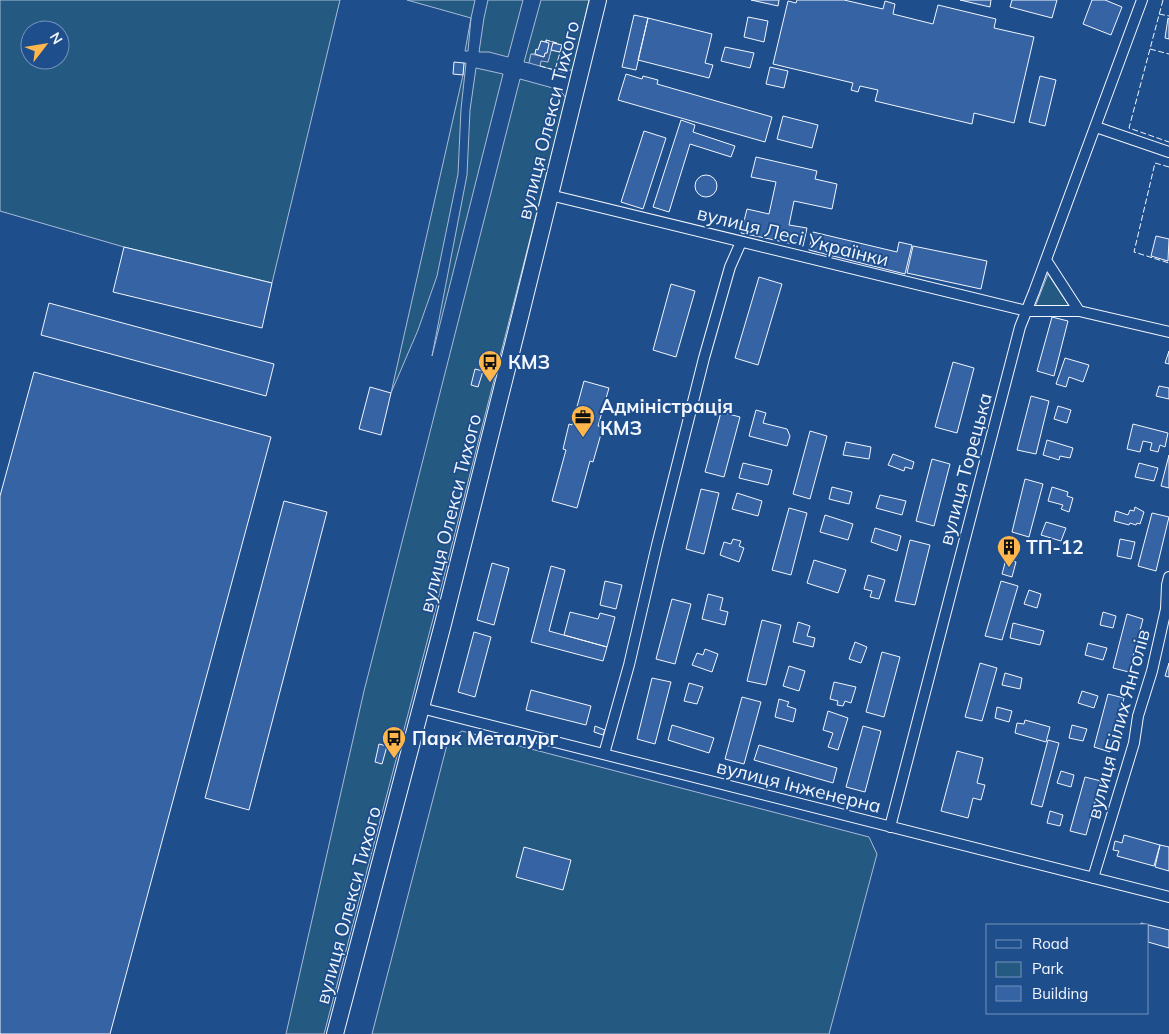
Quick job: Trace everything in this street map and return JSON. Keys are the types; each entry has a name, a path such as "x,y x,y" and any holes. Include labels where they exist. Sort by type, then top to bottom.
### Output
{"main road":[{"name":"вулиця Олекси Тихого","path":"335,1034 421,708 598,0"}],"street":[{"path":"1142,0 1096,126 1169,152"},
{"name":"вулиця Торецька","path":"890,827 1018,337 1096,126"},
{"name":"вулиця Лесі Українки","path":"550,195 1027,311 1078,311"},
{"path":"604,754 629,665 704,358 730,267 741,242"},
{"path":"1046,260 1078,311 1169,332"},
{"name":"вулиця Білих Янголів","path":"1093,878 1134,743 1138,716 1152,671 1166,609 1169,577"},
{"name":"вулиця Інженерна","path":"421,708 1169,898"}],"green space":[{"path":"0,0 340,0 272,283 124,247 0,211"},
{"path":"407,0 475,0 471,18"},
{"path":"488,0 523,0 508,57 489,52 479,52"},
{"path":"541,0 589,0 573,69 564,73 540,66 541,60 548,62 551,50 560,52 562,45 541,41 535,54 531,54 529,63 524,62"},
{"path":"471,18 468,51 465,51"},
{"path":"464,63 466,63 461,109 458,174 437,276 418,330 391,393 463,75"},
{"path":"476,68 503,74 432,356 467,175 470,110"},
{"path":"520,79 560,90 566,98 433,619 324,1034 286,1034 364,691"},
{"path":"1048,274 1069,306 1035,307"},
{"path":"462,731 869,837 877,854 829,1034 372,1034 448,741"}],"shaded area":[{"path":"546,40 556,43 553,43 548,62 541,61 540,66 529,63 531,54 544,57 545,53 547,53 549,44"}],"building":[{"path":"751,0 779,0 778,6"},
{"path":"797,0 844,0 883,9 885,1 895,4 893,14 933,24 938,5 996,19 994,28 1034,37 1014,123 974,113 972,124 875,101 878,90 860,86 858,92 851,90 853,83 773,64 788,1 796,3"},
{"path":"960,0 991,0 990,7"},
{"path":"1012,0 1057,0 1052,18 1010,7"},
{"path":"1092,0 1105,0 1122,7 1111,35 1083,24"},
{"path":"634,15 648,18 636,70 622,67"},
{"path":"748,17 768,21 764,42 744,37"},
{"path":"648,18 712,34 705,63 713,65 709,78 638,60"},
{"path":"1169,19 1169,39 1165,38"},
{"path":"541,41 549,43 544,57 535,54"},
{"path":"553,43 562,45 560,52 551,50"},
{"path":"725,47 754,53 750,68 721,61"},
{"path":"454,62 464,63 463,75 453,74"},
{"path":"770,67 788,71 784,88 766,84"},
{"path":"626,74 642,79 643,76 658,80 657,84 772,117 765,142 618,100"},
{"path":"1040,76 1056,80 1045,126 1029,122"},
{"path":"783,116 818,125 812,148 777,139"},
{"path":"681,120 695,125 693,132 735,146 731,157 690,144 669,212 653,207"},
{"path":"644,131 666,138 643,209 621,202"},
{"path":"756,157 817,171 815,179 837,184 832,209 794,201 789,225 807,228 803,246 741,233 747,209 769,214 776,182 751,177"},
{"path":"706,175 714,178 717,186 714,194 706,197 698,194 695,186 698,178"},
{"path":"813,232 897,252 899,242 912,245 905,274 809,250"},
{"path":"1156,236 1169,239 1168,261 1151,256"},
{"path":"913,246 987,261 981,289 907,273"},
{"path":"124,247 272,283 262,328 113,292"},
{"path":"759,277 782,284 758,365 735,358"},
{"path":"671,284 695,291 676,357 653,350"},
{"path":"49,303 274,364 266,396 41,335"},
{"path":"1052,317 1068,321 1054,376 1037,371"},
{"path":"1169,351 1169,364 1165,363"},
{"path":"1065,358 1089,365 1083,382 1069,377 1066,387 1056,384"},
{"path":"953,362 974,368 957,433 935,427"},
{"path":"475,369 483,371 478,387 471,385"},
{"path":"34,372 271,437 110,1034 0,1034 0,496"},
{"name":"Адміністрація КМЗ","path":"584,381 609,388 598,426 603,427 593,462 590,461 577,508 552,501 566,450 563,449 569,424 572,425"},
{"path":"1159,386 1169,388 1169,399 1156,396"},
{"path":"370,387 391,393 381,435 359,429"},
{"path":"1031,396 1049,401 1036,454 1017,450"},
{"path":"1058,406 1071,410 1067,423 1054,419"},
{"path":"756,410 766,413 763,423 787,429 790,436 787,446 749,436"},
{"path":"721,412 740,417 724,477 705,472"},
{"path":"1133,424 1168,433 1165,447 1160,445 1158,452 1150,450 1152,443 1143,441 1140,452 1127,449"},
{"path":"810,431 827,436 810,499 793,494"},
{"path":"1047,440 1073,448 1070,458 1060,456 1059,460 1043,455"},
{"path":"846,442 871,447 869,459 843,455"},
{"path":"893,454 914,462 912,469 905,467 904,471 888,465"},
{"path":"1169,455 1169,488 1161,486"},
{"path":"932,459 950,464 934,526 916,521"},
{"path":"743,463 772,470 768,485 739,478"},
{"path":"1139,463 1158,468 1154,481 1135,477"},
{"path":"1025,479 1043,484 1029,537 1012,532"},
{"path":"832,487 852,492 849,504 829,499"},
{"path":"1052,487 1068,492 1067,496 1073,498 1069,512 1061,509 1063,505 1048,501"},
{"path":"701,489 719,493 704,554 686,549"},
{"path":"737,493 762,501 758,516 732,509"},
{"path":"880,495 906,501 902,515 876,508"},
{"path":"284,501 327,512 249,810 205,798"},
{"path":"1135,507 1144,512 1140,524 1130,523 1129,525 1114,521 1116,511 1128,515 1130,510 1134,511"},
{"path":"789,508 807,513 791,575 772,570"},
{"path":"1152,513 1169,517 1156,571 1138,566"},
{"path":"825,515 853,524 848,540 820,532"},
{"path":"1046,522 1066,528 1061,541 1041,535"},
{"path":"875,528 901,536 897,551 871,542"},
{"path":"733,539 741,541 739,546 744,548 739,562 720,555 724,542 731,544"},
{"path":"1120,539 1135,542 1131,559 1117,556"},
{"path":"910,540 930,545 915,605 895,601"},
{"name":"ТП-12","path":"1006,559 1016,562 1012,577 1002,574"},
{"path":"814,560 846,570 838,593 807,583"},
{"path":"492,563 509,568 494,625 477,620"},
{"path":"551,566 565,570 549,631 607,647 603,661 531,642"},
{"path":"868,575 885,580 879,599 870,597 872,591 864,589"},
{"path":"605,581 622,585 616,609 600,605"},
{"path":"1001,581 1018,586 1002,640 985,636"},
{"path":"1029,590 1041,594 1037,608 1024,604"},
{"path":"708,594 723,598 720,610 728,612 725,625 702,619"},
{"path":"672,599 691,604 675,664 656,659"},
{"path":"570,612 598,619 600,613 615,617 607,647 564,635"},
{"path":"1103,612 1116,616 1113,628 1100,625"},
{"path":"1127,614 1143,619 1129,672 1113,668"},
{"path":"762,620 781,625 766,685 747,681"},
{"path":"798,622 810,626 807,636 815,638 813,647 793,642"},
{"path":"1013,623 1044,631 1040,645 1010,638"},
{"path":"474,632 491,637 475,697 458,692"},
{"path":"855,642 867,647 861,663 849,659"},
{"path":"1088,643 1107,648 1103,660 1085,655"},
{"path":"705,649 718,654 712,672 692,665 697,653 703,655"},
{"path":"882,652 900,657 884,717 866,712"},
{"path":"980,663 997,668 982,721 965,717"},
{"path":"1169,663 1169,677 1165,676"},
{"path":"789,666 805,671 799,691 783,686"},
{"path":"1005,673 1022,678 1020,689 1002,685"},
{"path":"652,678 671,682 655,744 637,739"},
{"path":"834,682 856,687 851,703 845,701 843,706 837,705 838,701 830,699"},
{"path":"689,683 703,687 697,704 684,701"},
{"path":"531,690 591,706 586,725 526,710"},
{"path":"1082,691 1098,696 1094,708 1078,703"},
{"path":"1108,694 1124,698 1110,752 1094,747"},
{"path":"742,697 761,702 744,764 725,759"},
{"path":"779,699 789,702 787,706 796,709 793,722 775,717"},
{"path":"997,707 1012,711 1009,722 995,718"},
{"path":"828,711 848,718 838,750 828,747 833,733 823,730"},
{"path":"1025,720 1050,727 1046,742 1015,733 1017,723 1024,724"},
{"path":"672,725 714,738 709,753 668,740"},
{"path":"1072,725 1087,729 1083,741 1069,738"},
{"path":"595,726 605,730 603,735 594,732"},
{"path":"863,726 881,731 865,792 846,787"},
{"path":"1048,740 1059,743 1042,807 1031,804"},
{"path":"379,744 387,746 382,764 375,762"},
{"path":"759,745 837,768 833,783 754,760"},
{"path":"957,751 983,758 977,783 985,785 981,800 973,798 968,818 941,811"},
{"path":"1061,771 1074,775 1071,787 1057,783"},
{"path":"1085,777 1101,781 1086,835 1070,831"},
{"path":"1050,811 1063,815 1060,826 1047,823"},
{"path":"1124,835 1160,845 1154,866 1117,856 1119,851 1113,850 1115,841 1122,843"},
{"path":"1160,845 1169,847 1169,871 1155,867"},
{"path":"524,847 571,860 563,890 516,877"},
{"path":"1149,925 1169,930 1169,948 1149,942"}],"fence":[{"path":"1163,0 1129,128 1169,142"},
{"path":"1159,14 1169,16"},
{"path":"546,42 546,40 557,43"},
{"path":"540,66 555,70 561,49"},
{"path":"1150,49 1169,54"},
{"path":"1169,167 1155,163 1134,252 1169,263"}],"place":[{"name":"КМЗ","path":"490,383"},
{"name":"Адміністрація КМЗ","path":"583,438"},
{"name":"ТП-12","path":"1009,568"},
{"name":"Парк Металург","path":"394,759"}]}
